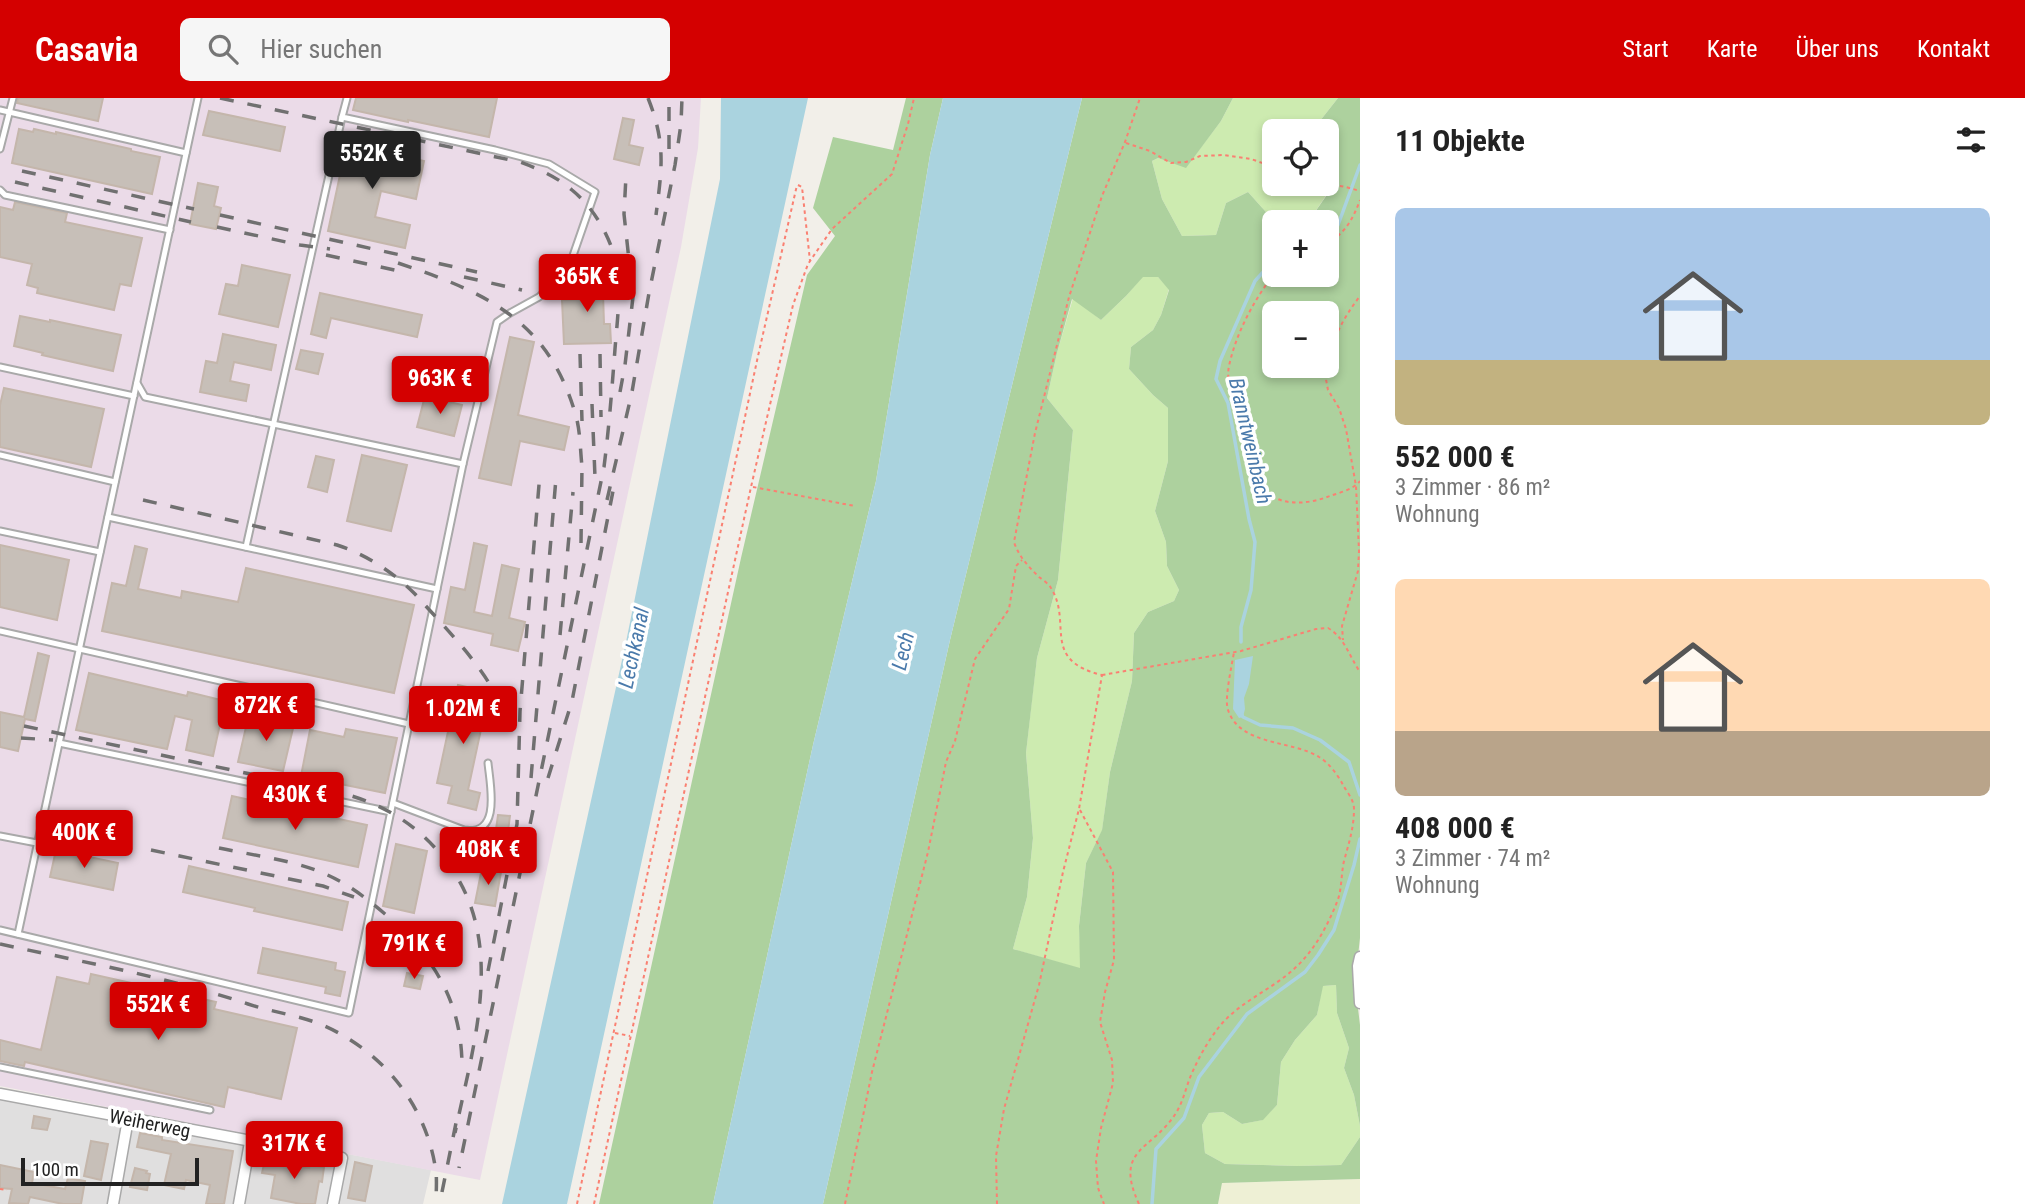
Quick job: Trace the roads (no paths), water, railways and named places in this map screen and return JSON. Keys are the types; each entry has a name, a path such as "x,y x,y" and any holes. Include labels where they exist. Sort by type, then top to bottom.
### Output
{"street":[{"path":"1360,957 1360,1003"},
{"name":"Weiherweg","path":"0,1094 342,1158 333,1204"},
{"path":"113,1204 128,1119"},
{"path":"239,1204 250,1142"}],"lane":[{"path":"0,149 13,98"},
{"path":"18,934 198,98"},
{"path":"246,547 347,98"},
{"path":"0,110 186,153"},
{"path":"0,930 349,1013 463,464 497,322 539,297 568,270 595,192 549,164 342,117"},
{"path":"0,190 5,195 170,230"},
{"path":"0,366 134,396"},
{"path":"136,383 145,397 463,464"},
{"path":"0,455 115,482"},
{"path":"108,517 437,589"},
{"path":"0,531 100,552"},
{"path":"0,631 409,724"},
{"path":"59,743 391,812"},
{"path":"393,803 464,830 479,830 490,814 492,802 488,763"},
{"path":"0,836 37,843"},
{"path":"0,1067 210,1110"}],"water":[{"name":"Lechkanal","path":"721,98 808,98 567,1204 502,1204 626,642 720,179"},
{"name":"Lech","path":"943,98 1082,98 950,640 823,1204 713,1204 813,745 876,481 930,155"},
{"path":"1253,656 1244,698 1245,709 1243,717 1239,718 1233,709 1235,660"}],"waterway":[{"name":"Branntweinbach","path":"1339,222 1360,165"},
{"name":"Branntweinbach","path":"1241,642 1241,627 1251,590 1255,542 1228,403 1216,379 1220,361 1255,281 1262,273"},
{"name":"Branntweinbach","path":"1242,715 1260,725 1293,728 1320,740 1349,762 1360,795"},
{"name":"Branntweinbach","path":"1152,1204 1156,1149 1184,1118 1199,1077 1247,1014 1305,972 1318,955 1334,930 1360,839"}],"railway":[{"path":"220,98 520,162 548,174 572,190 588,206 601,225 615,257 618,308 604,467 459,1168"},
{"path":"648,98 658,129 661,156 656,215"},
{"path":"669,98 669,149"},
{"path":"607,500 632,392 675,165 682,98"},
{"path":"22,171 194,209"},
{"path":"620,392 633,297 624,214 626,176"},
{"path":"15,182 191,222"},
{"path":"220,215 477,272"},
{"path":"217,227 330,249"},
{"path":"326,255 408,273"},
{"path":"398,263 485,299 510,314 531,333 549,356 564,383 578,423 583,474"},
{"path":"464,277 522,290"},
{"path":"580,354 582,421"},
{"path":"600,354 601,417"},
{"path":"592,404 595,477"},
{"path":"581,543 582,466"},
{"path":"488,971 517,824 520,711 540,473"},
{"path":"531,778 556,478"},
{"path":"548,778 572,701 613,491"},
{"path":"560,635 573,492"},
{"path":"143,500 337,545 379,565 415,594 474,662 498,698 515,741"},
{"path":"24,726 345,794 386,810 421,834 442,856 463,887 475,920 481,955 477,1026 455,1133"},
{"path":"21,738 53,740"},
{"path":"219,848 281,860 318,871 336,879 385,914 418,948 443,984 457,1024 462,1071"},
{"path":"151,850 323,886 354,897"},
{"path":"0,944 187,986 311,1021 342,1035 382,1065 412,1103 431,1147 436,1172 436,1204"},
{"path":"442,1192 456,1123"}]}
